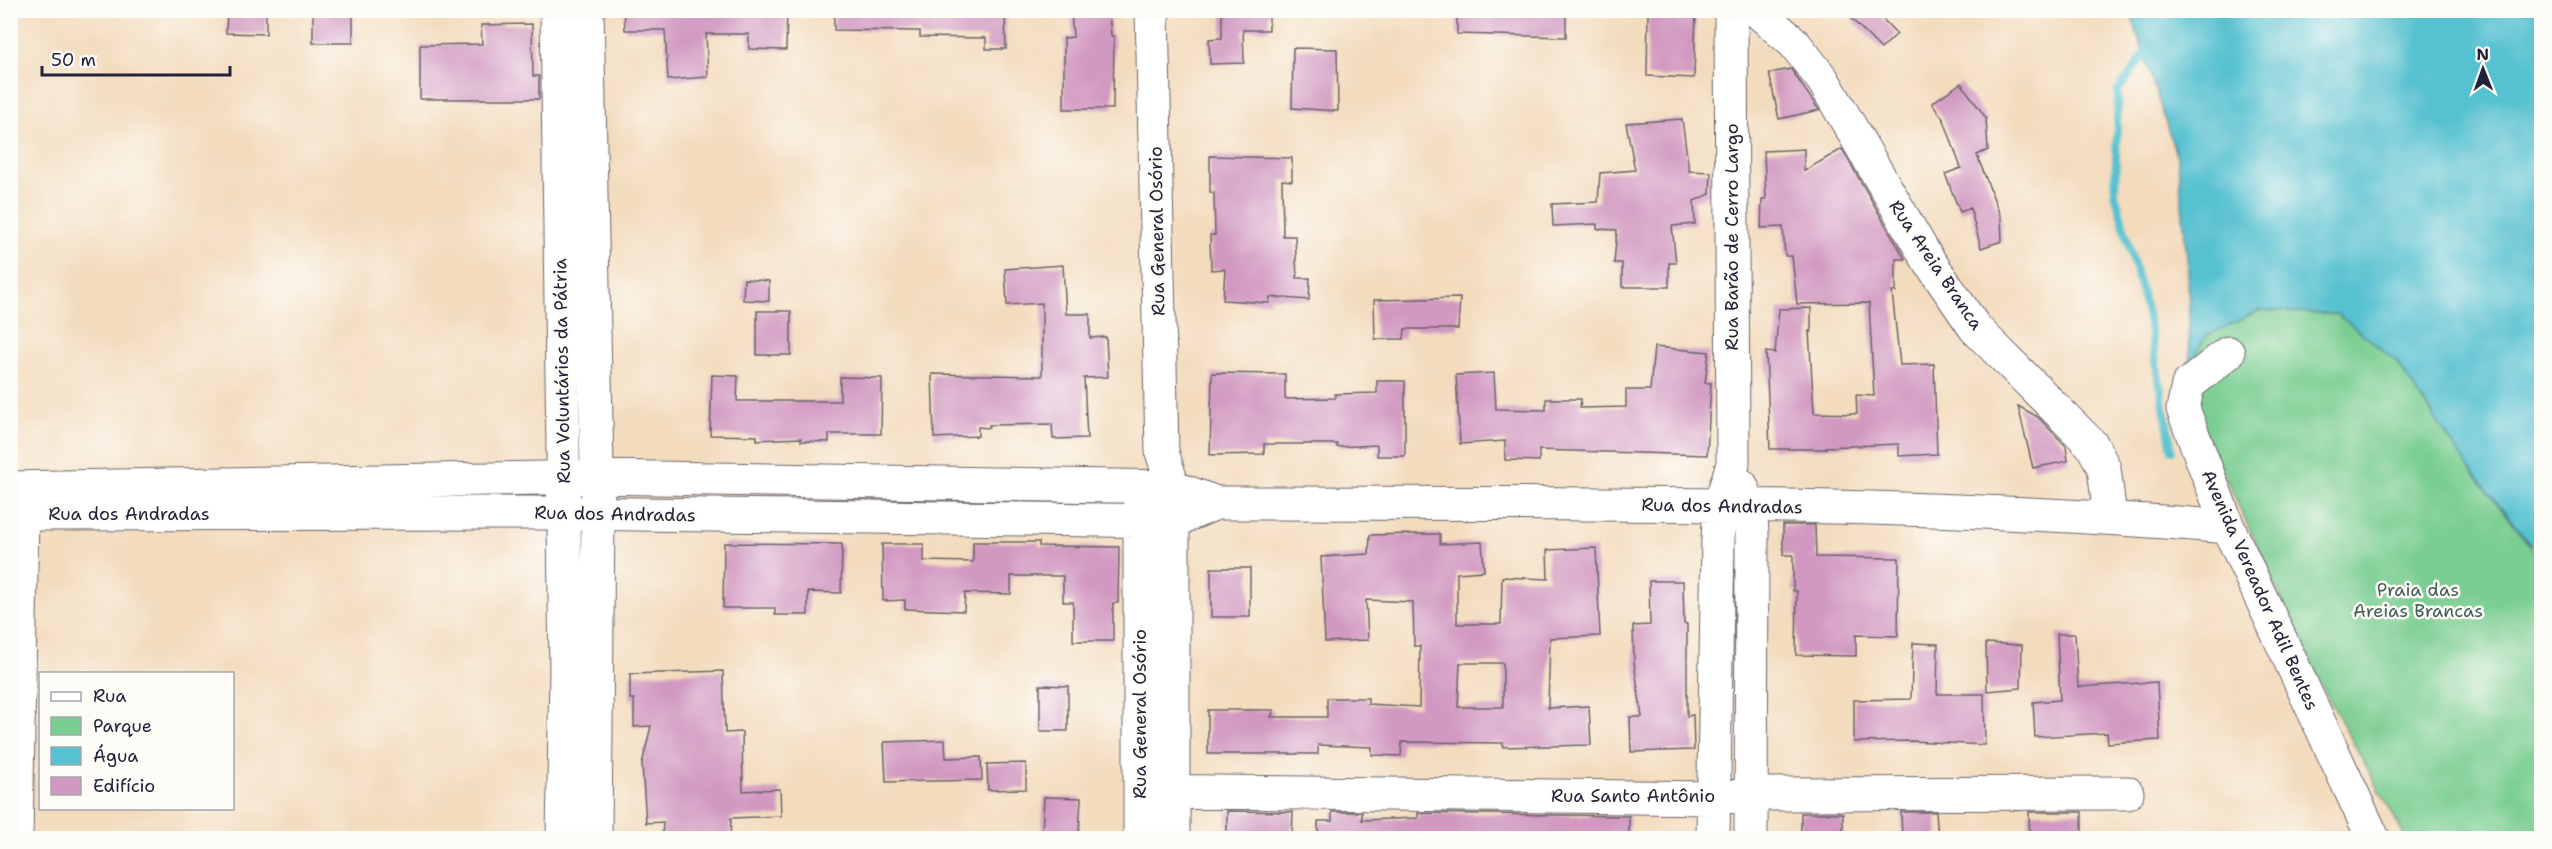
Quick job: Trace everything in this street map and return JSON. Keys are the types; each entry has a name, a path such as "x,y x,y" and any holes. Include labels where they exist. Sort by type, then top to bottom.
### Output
{"street":[{"name":"Rua Voluntários da Pátria","path":"556,10 574,134 594,341 598,477 598,514 581,699 563,838"},
{"name":"Rua Voluntários da Pátria","path":"587,10 574,134 562,343 563,513 595,838"},
{"name":"Rua General Osório","path":"1152,10 1162,452 1173,487 1173,838"},
{"name":"Rua Barão de Cerro Largo","path":"1713,838 1712,798 1735,505 1731,10"},
{"name":"Rua Areia Branca","path":"1756,10 1794,43 1823,80 1925,255 1975,328 2092,446 2104,468 2110,517"},
{"path":"562,343 594,341"},
{"name":"Avenida Vereador Adil Bentes","path":"2228,353 2188,385 2183,409 2228,527 2373,838"},
{"name":"Rua General Osório","path":"1140,838 1141,488 1162,452"},
{"name":"Rua dos Andradas","path":"206,499 398,481 598,477 1173,487 1216,503 1735,505 2110,517 2228,527"},
{"path":"398,481 401,513"},
{"path":"965,484 966,518"},
{"name":"Rua dos Andradas","path":"15,496 206,499 401,513 1173,521 1216,503"},
{"path":"15,496 16,838"},
{"name":"Rua Barão de Cerro Largo","path":"1735,505 1752,533 1751,838"},
{"name":"Rua Santo Antônio","path":"1140,790 1712,798 1751,794 2127,793"}],"green space":[{"name":"Praia das Areias Brancas","path":"2260,310 2338,314 2397,362 2467,465 2541,560 2541,838 2406,838 2322,686 2195,411 2190,365 2206,336"}],"water":[{"path":"2130,11 2541,11 2541,544 2531,545 2467,465 2397,362 2338,314 2260,310 2206,336 2190,365 2188,269 2178,161"}],"building":[{"path":"227,10 266,10 266,34 226,33"},
{"path":"313,10 353,10 353,43 313,43"},
{"path":"624,10 787,10 786,50 749,49 749,34 706,34 708,77 668,80 665,30 625,30"},
{"path":"834,10 1005,10 1006,49 986,49 986,38 920,37 920,31 834,30"},
{"path":"1071,10 1109,10 1111,36 1114,36 1113,109 1064,109 1064,38 1073,37"},
{"path":"1222,10 1269,10 1269,30 1243,30 1244,63 1210,64 1209,39 1222,38"},
{"path":"1457,10 1566,10 1566,37 1457,34"},
{"path":"1648,10 1696,10 1694,78 1647,76"},
{"path":"1843,10 1874,10 1897,34 1881,49"},
{"path":"532,24 533,76 539,76 539,99 420,99 420,45 482,44 481,25"},
{"path":"1293,48 1337,49 1338,111 1292,108"},
{"path":"1791,69 1819,110 1779,119 1769,73"},
{"path":"1961,83 1986,118 1988,150 1977,155 2001,218 2002,241 1981,248 1970,208 1960,212 1945,174 1961,168 1944,120 1932,103"},
{"path":"1682,119 1689,171 1711,172 1710,194 1694,201 1695,224 1672,226 1676,263 1669,263 1669,287 1622,287 1622,263 1614,263 1617,230 1597,229 1597,224 1553,226 1552,204 1598,202 1600,173 1635,170 1626,123"},
{"path":"1804,149 1804,171 1842,149 1905,259 1896,259 1896,292 1892,292 1900,365 1934,364 1937,454 1899,456 1899,444 1826,447 1826,449 1770,449 1766,352 1775,353 1779,309 1811,308 1811,332 1809,331 1814,413 1857,414 1856,395 1874,396 1869,303 1797,304 1792,256 1785,256 1783,227 1761,228 1762,199 1766,199 1764,151"},
{"path":"1210,156 1292,158 1292,181 1282,180 1283,236 1295,236 1297,278 1310,278 1309,300 1270,297 1269,303 1223,300 1225,269 1211,270 1210,235 1215,235 1214,193 1210,192"},
{"path":"1063,265 1066,314 1090,314 1090,338 1106,337 1108,377 1084,378 1087,438 1053,439 1052,424 989,425 989,428 978,427 978,436 934,438 932,374 1042,376 1042,303 1007,305 1005,269"},
{"path":"744,279 769,281 769,301 743,300"},
{"path":"1460,298 1458,329 1405,329 1404,339 1375,339 1374,300"},
{"path":"757,311 791,311 791,355 757,355"},
{"path":"1654,347 1709,352 1705,383 1711,383 1707,455 1539,450 1539,461 1505,460 1505,441 1460,444 1456,375 1494,373 1496,409 1546,410 1546,399 1581,399 1580,408 1626,407 1626,390 1650,390"},
{"path":"1212,373 1285,374 1285,399 1335,398 1335,394 1377,393 1377,381 1405,381 1405,456 1377,456 1377,445 1337,447 1337,444 1264,444 1264,454 1210,455"},
{"path":"712,375 738,376 737,401 840,401 840,377 882,378 881,434 829,434 829,442 801,441 801,438 757,440 757,436 710,435"},
{"path":"2018,406 2038,417 2066,446 2068,461 2033,468"},
{"path":"1783,525 1815,525 1816,557 1899,558 1898,636 1856,635 1856,656 1796,655 1797,591 1793,591 1793,555 1783,555"},
{"path":"1440,534 1440,544 1482,542 1484,571 1457,573 1457,624 1501,624 1502,577 1548,579 1547,550 1596,548 1600,636 1550,638 1548,708 1589,706 1591,745 1503,747 1503,743 1402,742 1401,756 1372,755 1372,747 1318,745 1318,754 1208,754 1208,710 1274,710 1271,717 1327,717 1327,698 1368,698 1368,704 1419,707 1420,646 1414,646 1413,602 1366,600 1368,640 1325,642 1321,557 1369,554 1370,535","holes":["1460,663 1503,663 1503,707 1458,707"]},
{"path":"973,542 1039,542 1039,546 1119,547 1118,603 1113,603 1113,641 1073,641 1073,602 1063,602 1063,576 1011,576 1011,594 965,593 964,611 905,609 905,600 883,601 882,544 924,544 924,561 973,562"},
{"path":"724,543 842,544 841,593 808,592 808,615 775,615 775,608 723,608"},
{"path":"1211,568 1250,568 1250,617 1211,617"},
{"path":"1649,581 1683,581 1684,624 1687,624 1687,716 1693,715 1694,750 1631,752 1630,717 1642,717 1634,662 1633,626 1650,625"},
{"path":"2057,634 2075,634 2078,687 2157,682 2160,740 2108,743 2107,733 2035,737 2033,702 2060,700"},
{"path":"1913,643 1938,644 1937,694 1984,694 1985,745 1912,741 1854,742 1854,700 1911,699"},
{"path":"1986,643 2022,645 2021,688 1987,691"},
{"path":"723,671 725,733 742,732 743,791 780,789 781,816 731,818 730,838 662,838 663,822 646,823 642,764 651,726 634,727 634,699 630,699 630,674"},
{"path":"1040,685 1068,686 1068,731 1040,731"},
{"path":"945,740 946,758 981,757 982,780 886,782 884,742"},
{"path":"1026,763 1026,789 988,790 987,764"},
{"path":"1044,797 1081,798 1079,833 1042,832"},
{"path":"1227,811 1293,812 1292,838 1227,838"},
{"path":"1332,812 1362,812 1362,820 1418,818 1418,813 1629,816 1629,838 1318,838 1318,821 1332,821"},
{"path":"1901,812 1936,812 1938,838 1902,838"},
{"path":"2029,812 2082,812 2082,838 2030,838"},
{"path":"1801,813 1843,813 1843,838 1801,838"}],"waterway":[{"path":"2149,48 2118,91 2115,193 2147,313 2172,450"}]}
